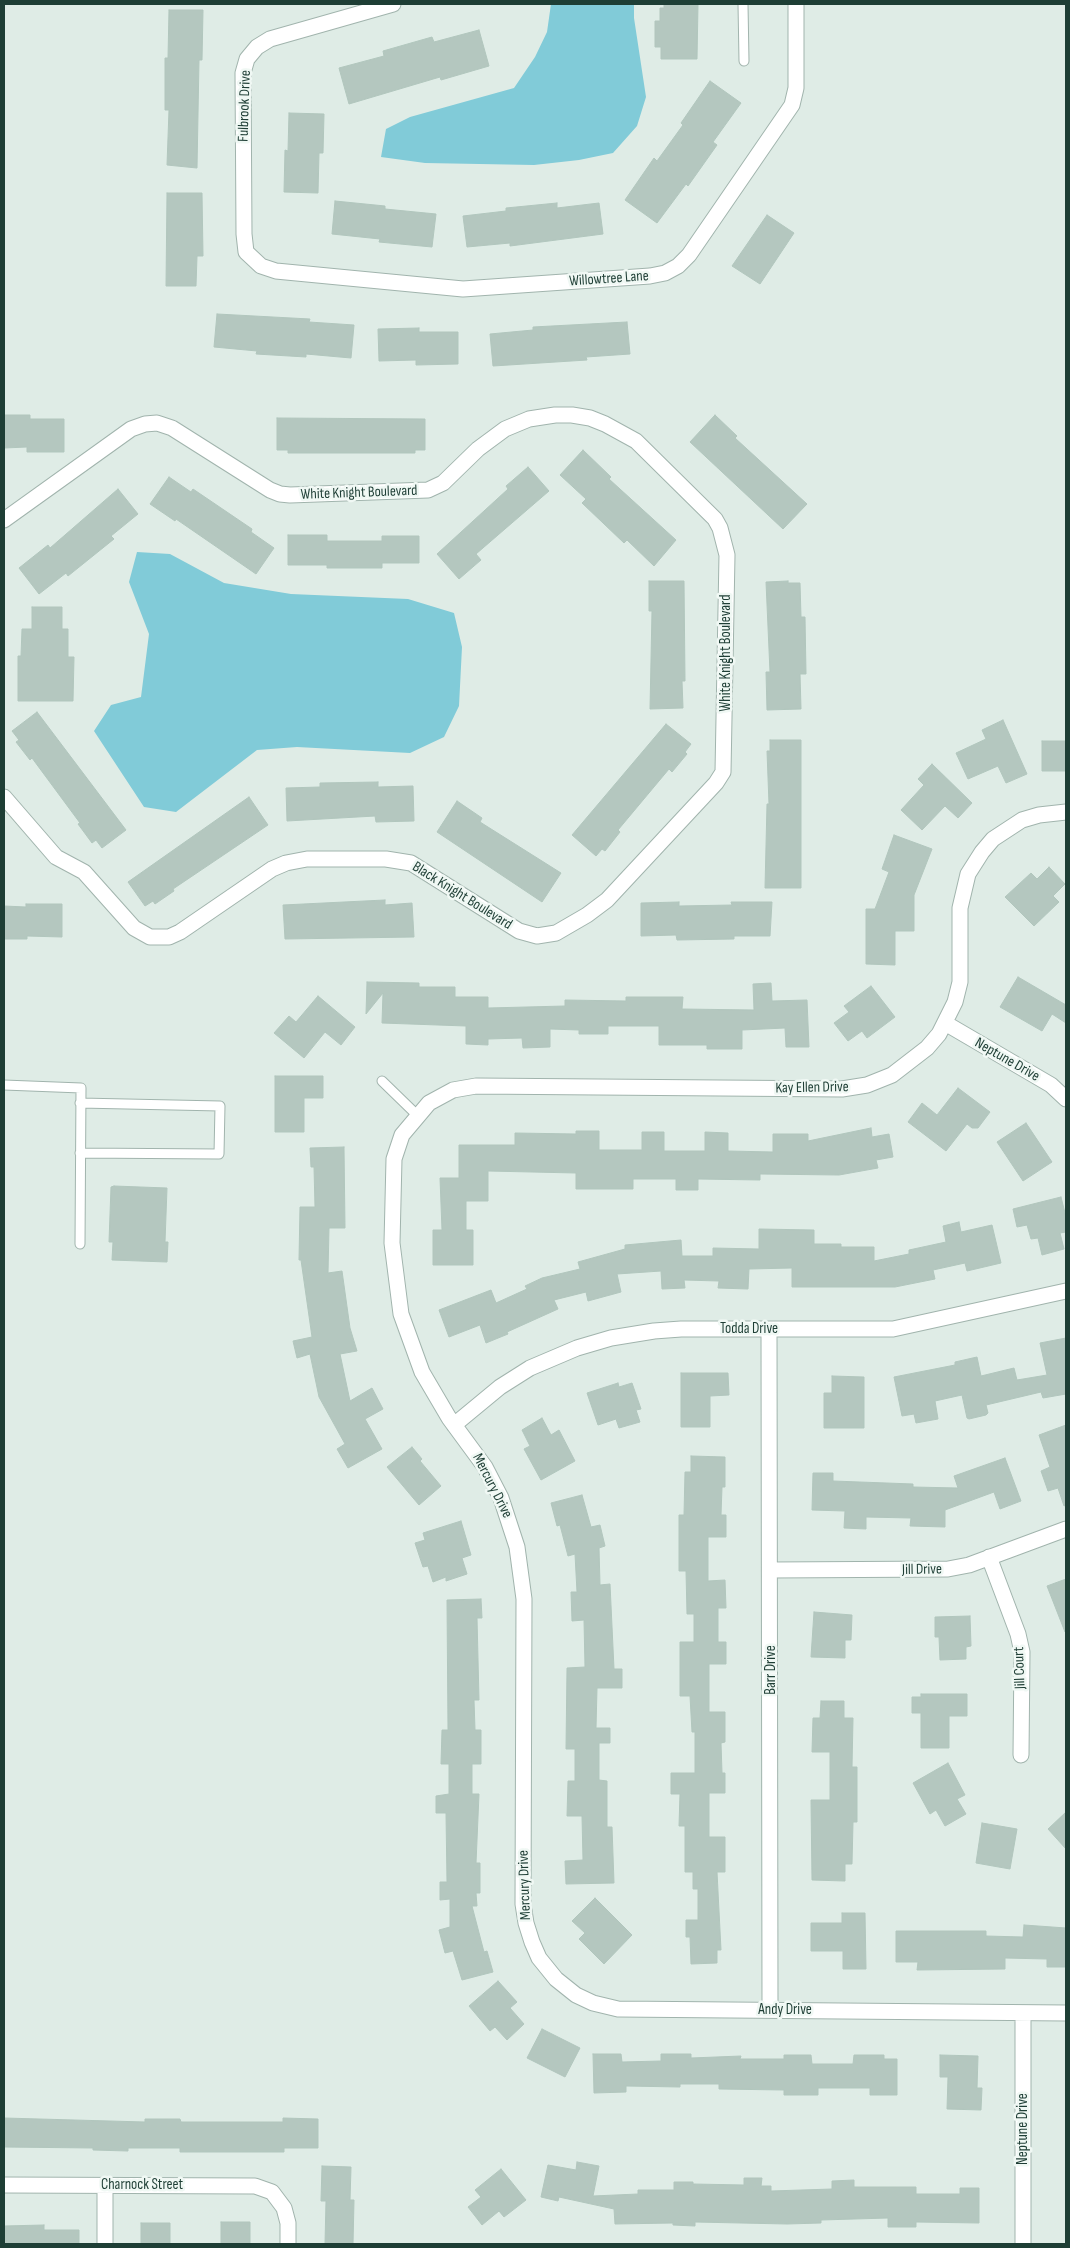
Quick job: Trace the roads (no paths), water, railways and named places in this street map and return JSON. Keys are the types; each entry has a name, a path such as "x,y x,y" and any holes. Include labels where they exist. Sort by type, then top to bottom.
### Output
{"street":[{"name":"Fulbrook Drive","path":"246,252 244,234 243,73 247,59 258,47 270,39 394,4"},
{"name":"Willowtree Lane","path":"246,252 254,262 272,271 449,288 475,288 650,276 665,273 678,266 689,255 792,106 796,88 796,4"},
{"name":"White Knight Boulevard","path":"4,520 131,429 145,424 157,424 172,428 270,490 290,495 428,490 443,483 491,438 521,422 555,415 590,418 614,427 636,441 708,510 720,528 727,555 725,767 723,772"},
{"name":"Black Knight Boulevard","path":"4,797 56,857 84,872 134,928 150,937 169,937 180,932 272,869 286,863 307,859 386,859 412,863 519,931 530,935 543,936 561,930 587,915 607,900 716,783 723,772"},
{"name":"Kay Ellen Drive","path":"417,1115 429,1103 448,1092 476,1086 822,1090 859,1087 892,1076 907,1066 927,1048 945,1023 955,1002 960,982 960,908 968,874 982,852 993,839 1008,828 1031,817 1066,812"},
{"name":"Neptune Drive","path":"945,1023 1050,1085 1066,1099"},
{"name":"Mercury Drive","path":"417,1115 402,1135 394,1159 393,1261 401,1314 415,1356 430,1388 454,1425 486,1467 502,1498 521,1564 524,1599 524,1904 526,1923 532,1942"},
{"name":"Todda Drive","path":"454,1425 508,1382 553,1357 594,1342 654,1330 893,1329 1066,1292"},
{"name":"Barr Drive","path":"769,1329 771,1570 770,2010"},
{"name":"Jill Drive","path":"771,1570 939,1570 961,1567 1066,1529"},
{"name":"Jill Court","path":"989,1557 1018,1634 1022,1652 1021,1755"},
{"name":"Andy Drive","path":"532,1942 539,1958 556,1979 576,1995 601,2005 628,2009 1066,2013"},
{"name":"Neptune Drive","path":"1023,2013 1023,2244"},
{"name":"Charnock Street","path":"4,2185 255,2186 265,2188 277,2197 286,2210 288,2244"},
{"path":"105,2185 105,2244"}],"lane":[{"path":"743,4 744,61"},
{"path":"382,1081 417,1115"},
{"path":"4,1085 81,1088 80,1244"},
{"path":"80,1103 220,1106 219,1154 80,1154"}],"water":[{"path":"551,4 634,4 634,18 646,97 637,126 613,153 579,160 534,165 425,163 381,157 386,129 410,117 514,88 535,57 547,32"},
{"path":"137,552 170,554 224,583 291,594 408,599 454,613 462,647 459,706 444,737 410,753 297,747 257,750 176,812 144,807 94,731 111,705 141,697 149,634 129,582"}]}
